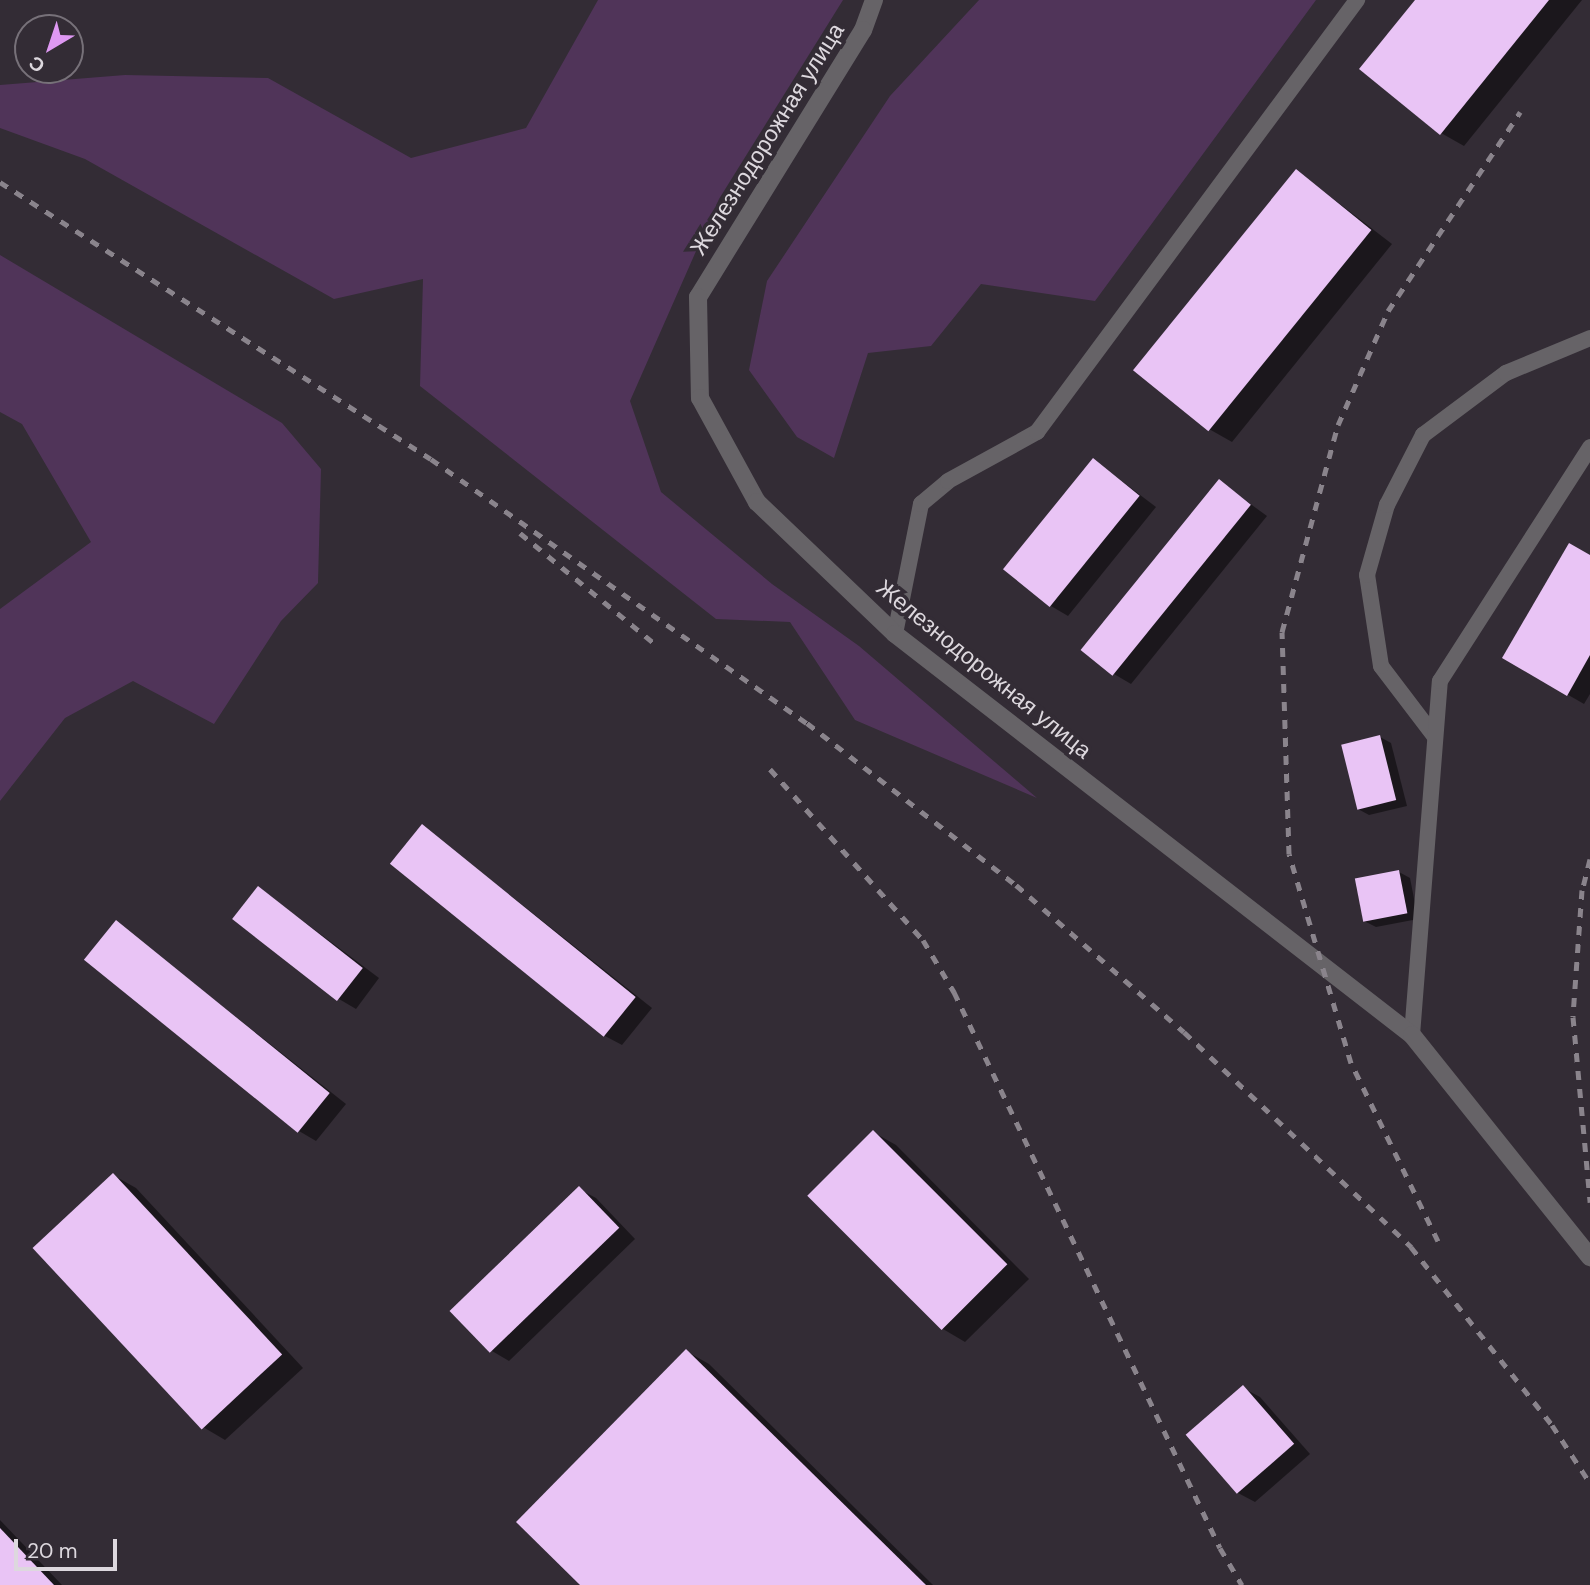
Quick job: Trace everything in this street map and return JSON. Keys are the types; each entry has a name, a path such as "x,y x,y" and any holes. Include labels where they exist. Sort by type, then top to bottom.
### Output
{"street":[{"name":"Железнодорожная улица","path":"874,0 863,30 698,297 700,398 757,502 895,634 1412,1035 1590,1257"}],"lane":[{"path":"895,634 921,504 948,481 1037,432 1357,0"},
{"path":"1434,737 1381,666 1367,575 1387,505 1423,435 1506,373 1590,338"},
{"path":"1412,1035 1440,681 1590,447"}],"shaded area":[{"path":"598,0 843,0 719,199 630,401 661,492 772,584 859,646 1037,798 855,720 790,622 716,619 420,386 423,279 334,299 85,159 0,128 0,85 84,84 84,78 125,75 268,78 411,158 526,128"},
{"path":"979,0 1316,0 1095,301 981,284 931,346 868,353 834,458 797,437 749,370 767,281 890,96"},
{"path":"0,255 282,423 321,469 318,583 281,621 214,724 133,681 65,718 0,801 0,609 91,542 22,424 0,412"}],"building":[{"path":"1415,0 1549,0 1440,135 1359,69"},
{"path":"1296,169 1371,230 1208,431 1133,370"},
{"path":"1093,458 1140,496 1050,607 1003,569"},
{"path":"1219,479 1251,505 1112,676 1081,650"},
{"path":"1569,543 1590,555 1590,655 1567,696 1502,658"},
{"path":"1380,735 1396,800 1357,810 1341,745"},
{"path":"422,824 636,997 604,1037 390,864"},
{"path":"1399,870 1407,913 1363,922 1355,879"},
{"path":"258,886 363,968 337,1001 232,919"},
{"path":"116,920 330,1093 298,1133 84,960"},
{"path":"873,1130 1007,1264 942,1330 807,1196"},
{"path":"113,1173 282,1354 202,1429 33,1248"},
{"path":"579,1186 619,1228 490,1353 450,1311"},
{"path":"686,1349 926,1585 580,1585 516,1522"},
{"path":"1243,1385 1294,1444 1237,1494 1186,1435"},
{"path":"0,1528 54,1585 0,1585"}],"railway":[{"path":"1438,1241 1351,1063 1289,854 1282,632 1338,425 1388,311 1520,112"},
{"path":"0,182 431,459 807,723 1016,885 1184,1032 1411,1247 1552,1425 1590,1483"},
{"path":"520,533 654,643"},
{"path":"770,769 923,940 954,992 1220,1548 1242,1585"},
{"path":"1590,859 1582,890 1573,1017 1590,1202"}]}
